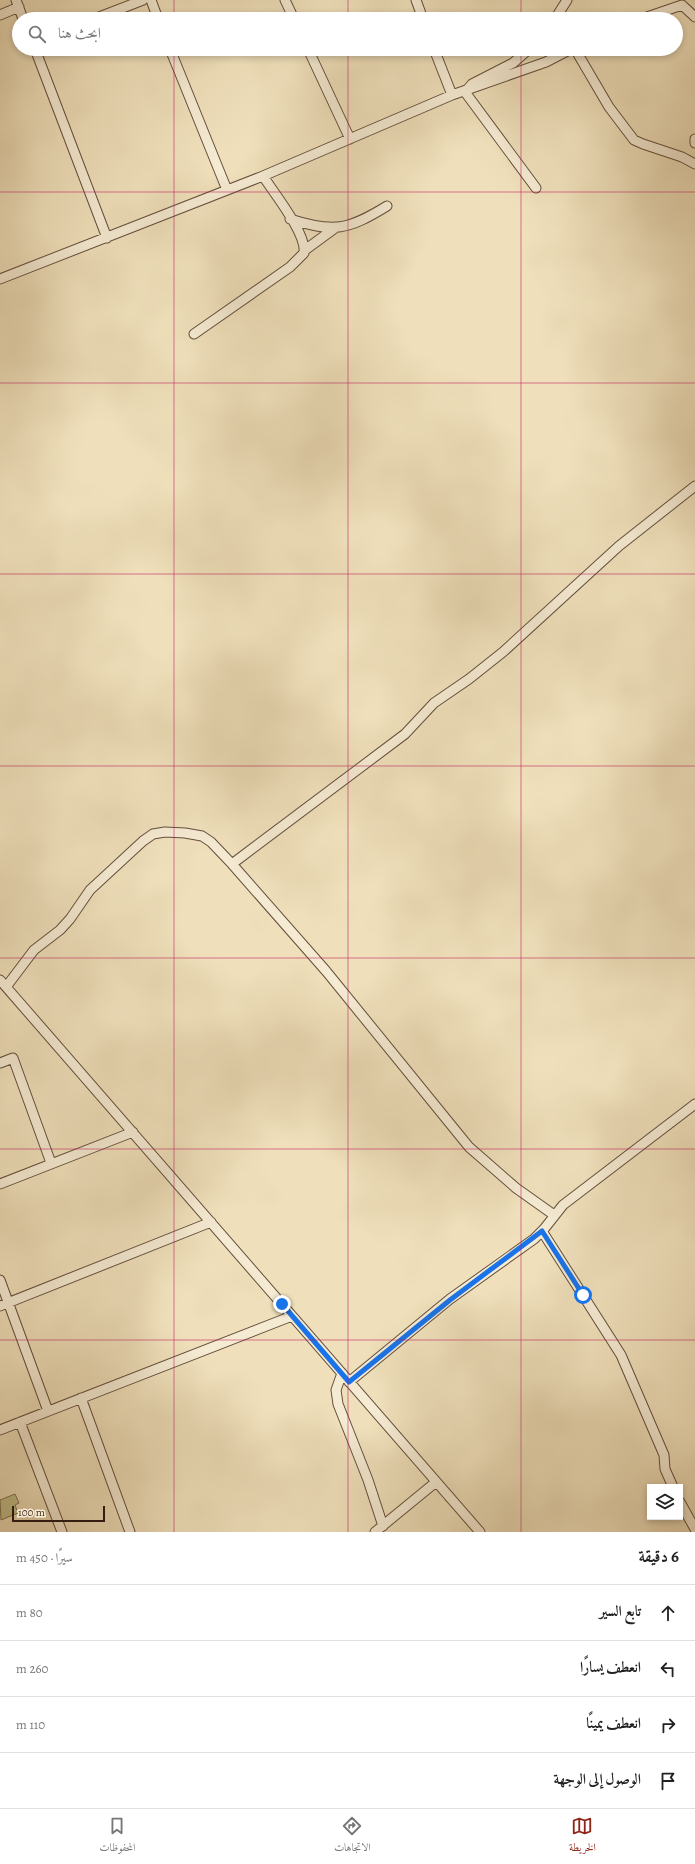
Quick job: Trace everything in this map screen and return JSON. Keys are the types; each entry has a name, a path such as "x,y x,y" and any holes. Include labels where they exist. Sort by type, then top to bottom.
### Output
{"street":[{"path":"112,12 143,0"},
{"path":"151,0 155,12"},
{"path":"285,0 291,12"},
{"path":"416,0 420,12"},
{"path":"560,12 567,0"},
{"path":"0,15 17,4"},
{"path":"661,12 682,5 695,17"},
{"path":"38,56 107,238"},
{"path":"173,56 227,190"},
{"path":"311,56 350,139"},
{"path":"437,56 452,95"},
{"path":"465,92 472,84 513,63 521,56"},
{"path":"0,279 263,176 452,95 465,92 546,62 558,56"},
{"path":"579,56 609,107 634,140 682,157 695,164"},
{"path":"465,92 536,188"},
{"path":"194,334 304,255 305,250 303,242 263,176"},
{"path":"290,219 310,225 334,228 348,226 364,220 387,206"},
{"path":"305,250 334,228"},
{"path":"232,864 406,734 434,703 469,679 503,652 619,546 695,486"},
{"path":"6,987 34,950 60,930 70,919 90,890 131,850 154,834 165,832 186,833 202,836 211,842 232,864 326,971 469,1147 516,1188 554,1215"},
{"path":"0,980 480,1532"},
{"path":"0,1063 13,1058 51,1163"},
{"path":"349,1382 450,1300 542,1231 563,1204 695,1104"},
{"path":"0,1184 133,1132"},
{"path":"4,1304 212,1222"},
{"path":"542,1231 621,1355 664,1455 666,1469 672,1484"},
{"path":"0,1280 4,1304 48,1411"},
{"path":"0,1430 292,1316"},
{"path":"342,1373 336,1390 338,1404 368,1480 383,1526"},
{"path":"81,1398 130,1532"},
{"path":"20,1422 62,1532"},
{"path":"375,1532 436,1482"},
{"path":"683,1507 695,1529"}],"green space":[{"path":"15,1494 19,1503 15,1505 18,1513 1,1520 0,1500"}],"route":[{"path":"282,1304 349,1382 388,1348 450,1300 534,1239 542,1231 583,1295"}]}
